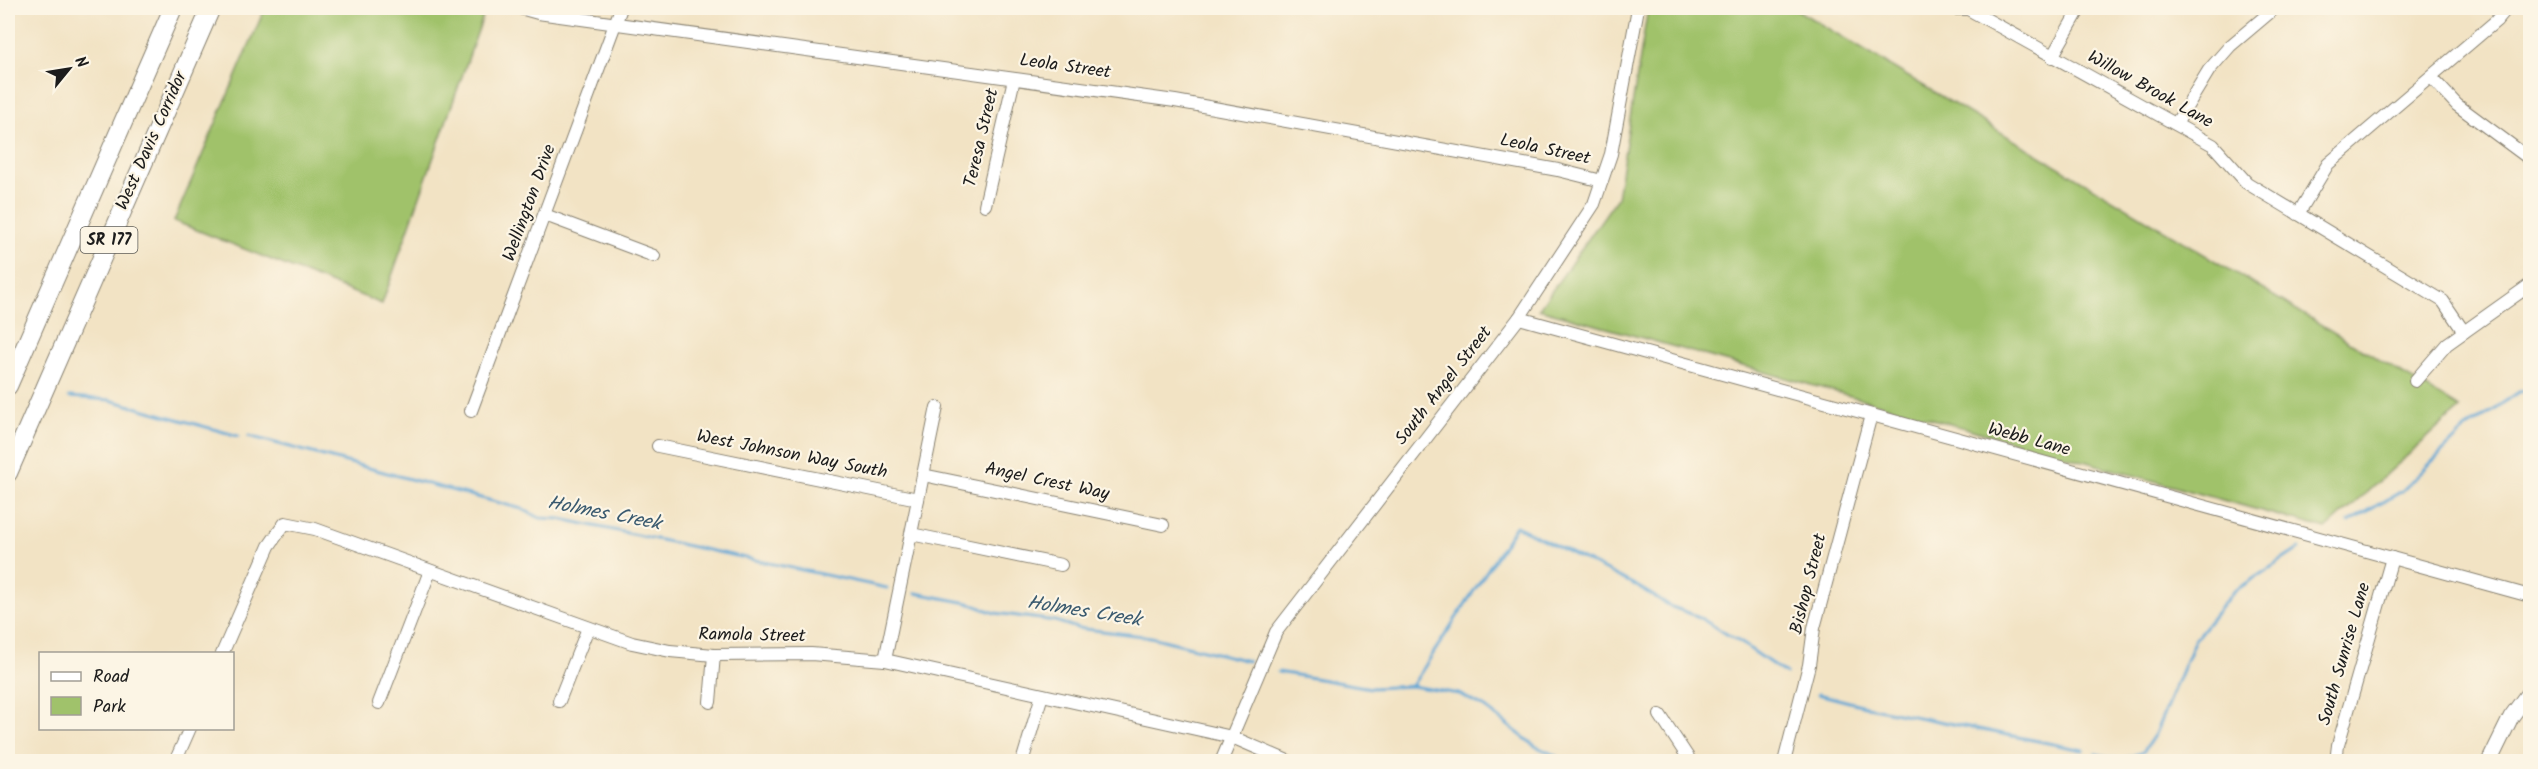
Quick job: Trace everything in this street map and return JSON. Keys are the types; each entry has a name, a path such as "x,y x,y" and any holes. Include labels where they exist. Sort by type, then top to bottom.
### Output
{"highway":[{"name":"West Davis Corridor","path":"8,386 173,8"},
{"name":"West Davis Corridor","path":"8,473 211,8"}],"main road":[{"path":"2489,762 2511,717 2530,691"}],"street":[{"name":"Leola Street","path":"520,8 538,13 614,24 1175,101 1558,170 1602,181"},
{"name":"Wellington Drive","path":"471,411 621,8"},
{"name":"South Angel Street","path":"1221,762 1276,632 1519,318 1594,204 1611,154 1638,8"},
{"path":"2052,57 2080,8"},
{"path":"2176,124 2209,70 2230,46 2275,8"},
{"path":"2298,214 2328,164 2496,21 2506,8"},
{"name":"Willow Brook Lane","path":"1948,9 1968,9 2213,145 2247,183 2443,301 2464,332"},
{"path":"2431,76 2457,105 2530,159"},
{"name":"Teresa Street","path":"985,205 1014,79"},
{"path":"545,215 654,256"},
{"path":"2415,381 2432,358 2447,344 2530,285"},
{"name":"Webb Lane","path":"1519,318 2530,596"},
{"path":"885,660 937,406"},
{"name":"Bishop Street","path":"1784,762 1809,665 1814,628 1871,415"},
{"name":"West Johnson Way South","path":"658,446 918,499"},
{"name":"Angel Crest Way","path":"923,475 1163,525"},
{"name":"Ramola Street","path":"223,652 269,546 285,523 315,529 641,645 670,651 714,655 811,654 885,660 1232,737 1290,762"},
{"path":"911,534 1061,565"},
{"name":"South Sunrise Lane","path":"2336,762 2338,745 2392,558"},
{"path":"379,703 430,570"},
{"path":"559,701 588,628"},
{"path":"710,702 714,655"},
{"path":"1022,762 1042,695"},
{"path":"1660,715 1691,762"},
{"path":"175,762 190,730"}],"green space":[{"path":"265,8 486,8 382,304 174,221"},
{"path":"1648,8 1794,8 2460,408 2326,529 1539,309 1617,198"}],"waterway":[{"path":"2349,522 2402,491 2467,428 2519,392 2530,389"},
{"name":"Holmes Creek","path":"69,397 110,400 238,436"},
{"name":"Holmes Creek","path":"249,436 522,509 540,518 561,519 887,588"},
{"path":"1412,686 1516,526 1635,585 1672,607 1697,616 1786,674"},
{"path":"2096,754 2122,760 2143,752 2155,734 2195,639 2233,592 2299,549"},
{"name":"Holmes Creek","path":"916,593 968,603 995,613 1055,621 1077,628 1151,637 1248,661"},
{"name":"Holmes Creek","path":"1278,672 1371,688 1412,686 1459,694 1484,707 1535,746 1557,756 1561,762"},
{"path":"1818,694 1873,708 2083,750"}]}
